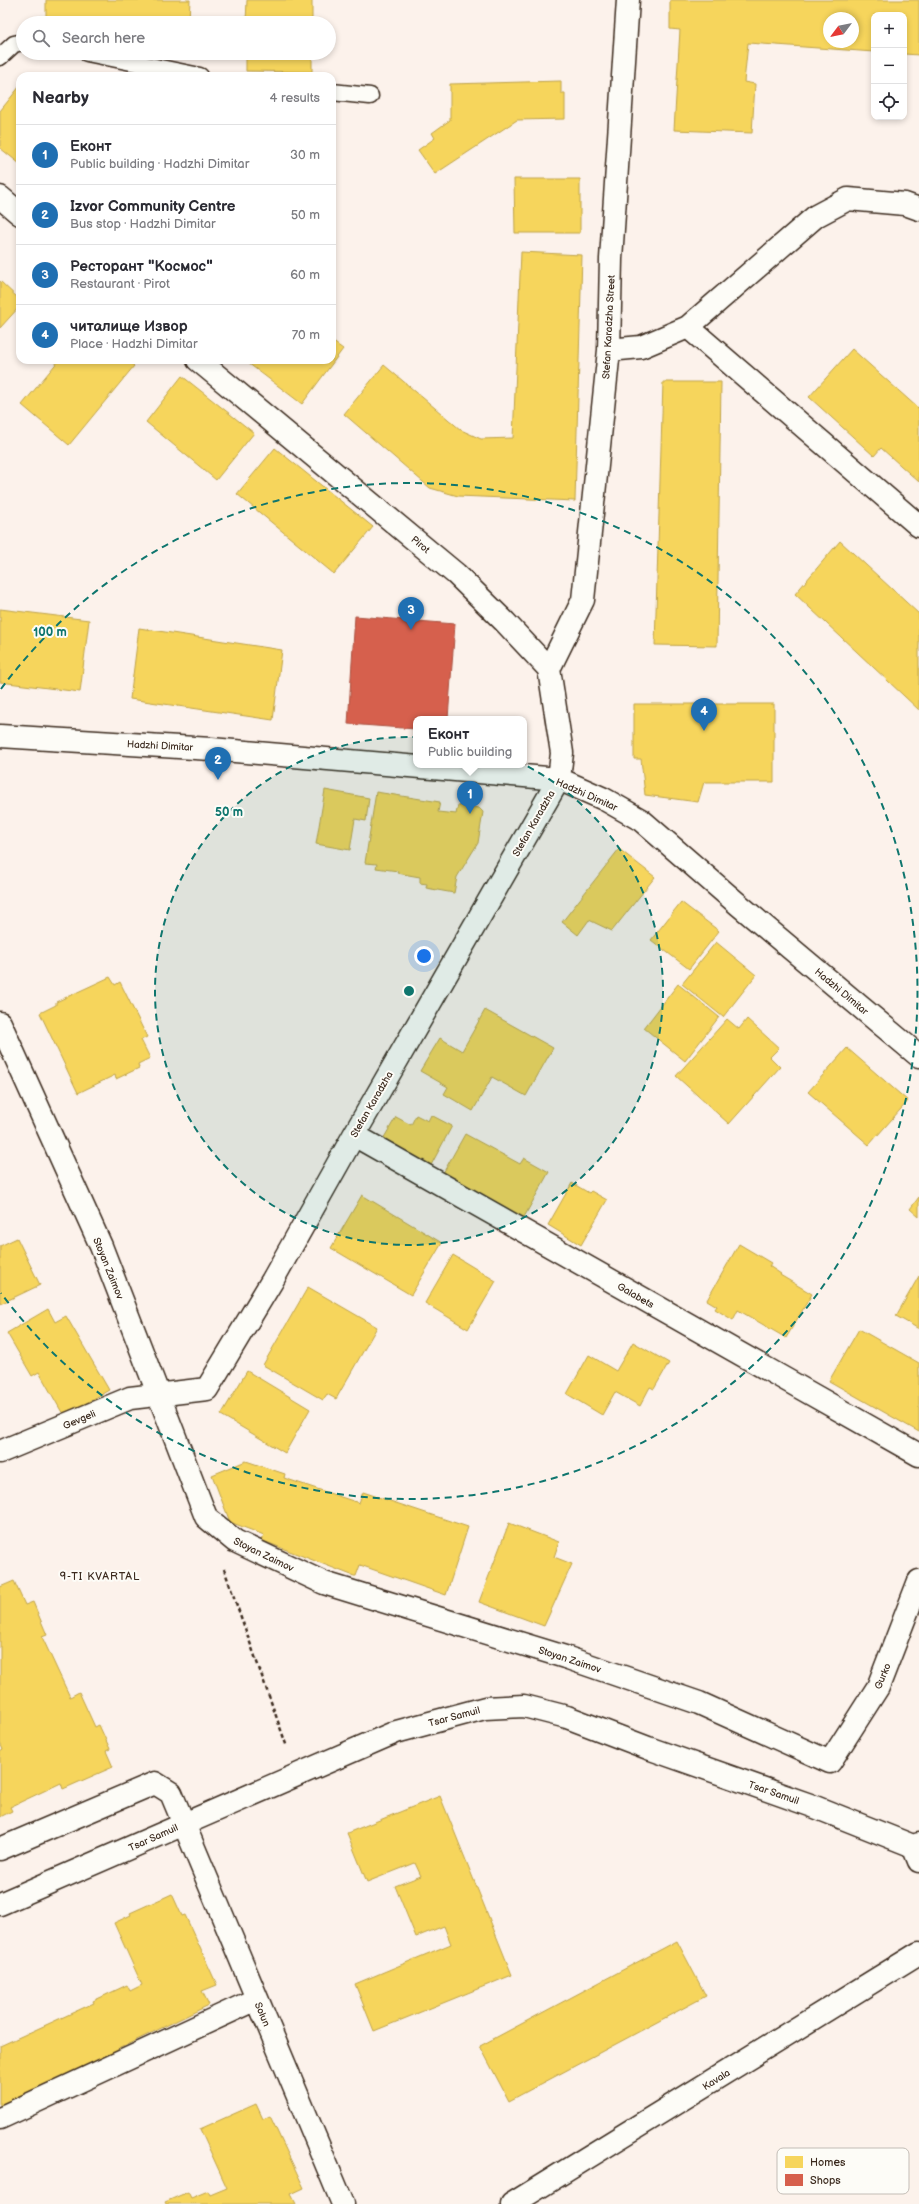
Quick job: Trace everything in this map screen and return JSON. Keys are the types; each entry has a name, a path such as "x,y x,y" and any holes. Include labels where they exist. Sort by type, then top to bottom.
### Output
{"street":[{"name":"Stefan Karadzha Street","path":"549,669 583,600 609,350 611,259 628,0"},
{"path":"0,198 16,211"},
{"path":"609,350 641,348 688,326 816,216 841,202 848,199 905,204 919,209"},
{"path":"688,326 919,526"},
{"name":"Pirot","path":"203,364 456,574 505,622 549,669"},
{"path":"549,669 562,753 559,779"},
{"name":"Hadzhi Dimitar","path":"0,736 211,748 413,766"},
{"name":"Hadzhi Dimitar","path":"436,768 559,779 604,799 641,820 739,905 919,1056"},
{"name":"Stefan Karadzha","path":"160,1395 207,1389 272,1281 354,1135 559,779"},
{"name":"Stoyan Zaimov","path":"0,1024 4,1045 101,1246 206,1517 235,1541 324,1583 557,1655 699,1703 830,1762"},
{"name":"Galabets","path":"354,1135 919,1455"},
{"name":"Gevgeli","path":"0,1452 130,1398 160,1395"},
{"name":"Gurko","path":"830,1762 878,1687 919,1581"},
{"name":"Tsar Samuil","path":"0,1904 396,1732 484,1708 524,1706 567,1717 648,1748 810,1805 917,1850"},
{"name":"Solun","path":"0,1848 155,1783 171,1793 257,1999 336,2202"},
{"name":"Kavala","path":"512,2204 919,1953"},
{"path":"0,2118 257,1999"}],"lane":[{"path":"0,57 16,44"},
{"path":"121,60 180,72"},
{"path":"336,92 370,96"}],"path":[{"path":"222,1561 297,1776"}],"building: Homes":[{"path":"46,0 190,0 189,16 46,16"},
{"path":"247,0 312,0 312,16 246,16"},
{"path":"670,0 919,0 919,55 907,54 907,12 871,12 871,52 748,43 744,82 755,84 752,133 674,130 680,30 670,29"},
{"path":"246,60 312,60 312,72 246,71"},
{"path":"561,81 561,93 565,93 565,119 517,120 435,174 418,150 435,138 432,133 450,120 450,84"},
{"path":"16,91 16,161 0,148 0,111"},
{"path":"514,179 580,179 580,233 515,233"},
{"path":"521,252 582,255 575,501 458,496 430,488 344,414 384,365 461,430 481,439 513,438"},
{"path":"0,281 16,296 16,310 0,328"},
{"path":"336,344 343,349 336,358"},
{"path":"852,349 918,408 919,406 919,482 881,448 874,456 809,397"},
{"path":"56,364 132,364 134,366 69,445 22,405"},
{"path":"249,364 332,364 302,404"},
{"path":"182,376 254,433 216,480 146,422"},
{"path":"663,382 721,382 717,646 655,645"},
{"path":"275,448 373,527 334,574 237,494"},
{"path":"840,541 919,614 919,710 795,594"},
{"path":"0,609 89,620 80,692 0,682"},
{"path":"139,628 282,650 273,720 130,699"},
{"path":"634,704 774,704 774,782 704,782 698,802 645,795 641,759 634,759"},
{"path":"325,790 369,798 366,821 355,819 350,850 316,844"},
{"path":"376,792 440,802 438,812 456,814 458,805 479,808 483,812 478,843 457,877 454,893 426,888 427,884 420,883 420,877 397,873 398,871 376,868 377,864 365,863"},
{"path":"619,849 655,877 612,931 589,920 578,935 562,922"},
{"path":"681,902 719,931 689,969 651,940"},
{"path":"716,942 756,975 723,1017 682,984"},
{"path":"110,977 115,985 120,982 147,1037 141,1040 150,1058 138,1064 139,1068 116,1079 115,1075 78,1093 40,1013 56,1005 56,1002"},
{"path":"678,984 719,1017 685,1061 644,1028"},
{"path":"485,1010 553,1048 526,1096 492,1077 473,1111 444,1094 448,1087 420,1071 440,1038 462,1051"},
{"path":"727,1019 739,1029 747,1019 779,1048 770,1057 780,1067 729,1124 676,1076"},
{"path":"847,1048 908,1101 869,1145 808,1092"},
{"path":"416,1115 428,1121 431,1115 452,1126 430,1167 382,1141 396,1117 411,1125"},
{"path":"465,1134 520,1164 524,1158 549,1172 523,1219 442,1175"},
{"path":"572,1183 589,1193 591,1191 607,1200 581,1245 548,1225"},
{"path":"362,1195 442,1243 411,1295 331,1248"},
{"path":"919,1197 919,1217 910,1209"},
{"path":"17,1238 40,1285 0,1304 0,1246"},
{"path":"739,1244 771,1263 769,1266 781,1274 780,1275 812,1294 786,1338 738,1310 733,1320 715,1309 717,1306 707,1300"},
{"path":"453,1255 496,1281 468,1329 425,1303"},
{"path":"919,1276 919,1329 896,1316"},
{"path":"308,1287 377,1327 336,1399 327,1394 323,1400 263,1365"},
{"path":"48,1309 55,1322 66,1316 109,1390 64,1416 39,1372 32,1376 7,1333"},
{"path":"859,1329 919,1363 919,1432 829,1381"},
{"path":"633,1342 669,1363 654,1389 650,1387 640,1406 615,1392 602,1415 567,1394 589,1355 616,1371"},
{"path":"247,1371 310,1409 285,1453 221,1415"},
{"path":"246,1461 285,1474 284,1478 359,1503 363,1492 468,1527 446,1595 360,1565 356,1576 354,1576 261,1540 264,1535 230,1522 212,1475"},
{"path":"509,1523 559,1542 554,1557 572,1564 544,1626 479,1602"},
{"path":"14,1581 25,1605 33,1602 47,1635 42,1637 70,1697 79,1692 95,1727 99,1725 110,1749 106,1751 113,1767 63,1789 61,1783 10,1807 12,1811 0,1817 0,1752 3,1750 0,1743 0,1587"},
{"path":"440,1796 512,1975 374,2031 355,1984 451,1944 444,1926 416,1937 395,1886 421,1876 415,1863 367,1882 347,1833"},
{"path":"172,1894 182,1916 185,1915 217,1985 202,1991 209,2005 118,2049 122,2057 0,2113 0,2046 94,2003 93,2001 127,1985 130,1991 142,1985 114,1923 131,1915 130,1913"},
{"path":"677,1941 706,1996 509,2101 480,2046"},
{"path":"256,2104 263,2119 270,2116 304,2188 291,2194 296,2204 166,2204 165,2202 188,2192 191,2198 208,2191 210,2195 227,2188 200,2129"}],"building: Shops":[{"path":"355,616 455,624 448,716 413,716 413,729 348,724"}],"place":[{"name":"Ресторант \"Космос\"","path":"411,630"},
{"name":"читалище Извор","path":"704,731"},
{"name":"Izvor Community Centre","path":"218,780"},
{"name":"Еконт","path":"470,814"}],"district":[{"name":"9-TI KVARTAL","path":"100,1576"}]}
